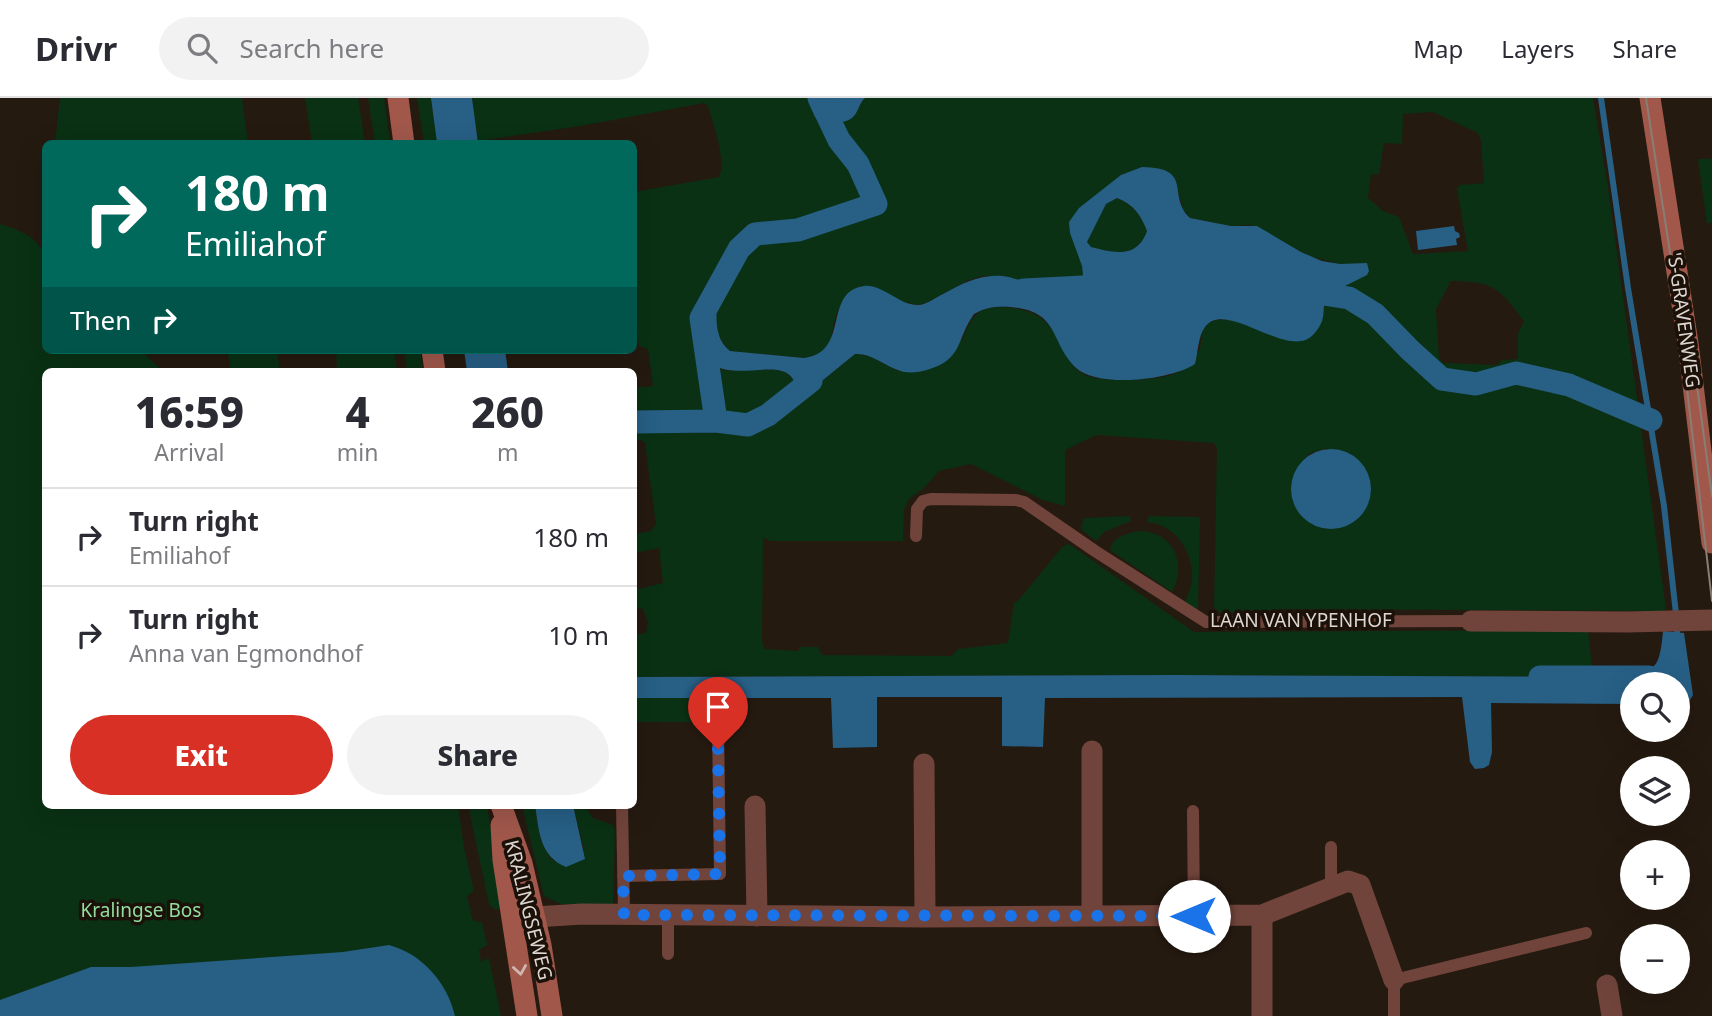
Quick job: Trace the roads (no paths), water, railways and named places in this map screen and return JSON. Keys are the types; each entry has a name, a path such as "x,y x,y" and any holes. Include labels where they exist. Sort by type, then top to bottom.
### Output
{"main road":[{"path":"398,98 403,140"},
{"name":"'S-GRAVENWEG","path":"1650,98 1688,343 1712,543"},
{"name":"KRALINGSEWEG","path":"500,809 503,860 527,1016"},
{"name":"KRALINGSEWEG","path":"502,809 522,863 535,917 552,1016"},
{"path":"513,921 535,917"}],"street":[{"name":"LAAN VAN YPENHOF","path":"1471,621 1712,620"},
{"path":"1092,751 1092,916"},
{"path":"923,764 925,917"},
{"path":"755,806 757,916"},
{"path":"535,917 582,914 925,917 1262,915 1348,881 1360,885 1394,980"},
{"path":"1262,915 1262,1016"},
{"path":"1607,985 1612,1016"}],"lane":[{"name":"LAAN VAN YPENHOF","path":"916,537 918,509 923,500 1016,500 1054,520 1107,559 1206,621 1471,621"},
{"path":"623,876 720,874 718,724"},
{"path":"622,809 624,915"},
{"path":"1193,811 1194,916"},
{"path":"1331,847 1331,888"},
{"path":"668,916 668,954"},
{"path":"1394,1016 1394,980 1586,933"}],"water":[{"path":"431,98 472,98 478,140 437,140"},
{"path":"815,98 865,98 853,117 840,122 815,117 810,105"},
{"path":"1142,167 1168,172 1177,184 1183,209 1190,218 1231,226 1257,226 1322,261 1340,264 1367,263 1369,271 1367,275 1327,295 1321,324 1313,335 1302,341 1289,341 1242,324 1215,320 1203,331 1195,364 1184,370 1152,378 1116,380 1085,374 1067,357 1046,321 1027,310 1006,307 987,308 974,314 958,347 939,365 923,371 907,372 871,357 855,354 796,402 790,403 794,381 787,373 778,370 726,370 713,365 702,356 702,307 709,282 716,286 718,329 724,345 730,351 804,358 818,353 827,345 844,299 851,291 864,286 878,288 905,302 919,305 965,283 987,276 1010,277 1055,293 1069,291 1083,275 1069,222 1079,208 1121,175","holes":["1117,198 1123,200 1142,220 1147,231 1143,240 1124,252 1091,247 1087,242 1106,204"]},
{"path":"1454,226 1460,237 1456,239 1457,245 1418,250 1416,231"},
{"path":"465,354 506,354 508,368 467,368"},
{"path":"1331,449 1346,452 1359,461 1368,474 1371,489 1368,504 1359,517 1346,526 1331,529 1316,526 1303,517 1294,504 1291,489 1294,474 1303,461 1316,452"},
{"path":"1663,631 1684,633 1690,672 1640,672 1648,670 1657,662"},
{"path":"1690,674 1693,695 1690,699"},
{"path":"1620,676 1620,704 1491,703 1492,752 1489,765 1475,769 1470,762 1462,697 1045,698 1043,747 1002,746 1002,697 877,697 877,747 833,748 831,698 637,698 637,677"},
{"path":"536,809 574,809 585,859 566,867 557,862 545,849"},
{"path":"389,945 412,955 431,971 446,992 455,1016 0,1016 0,1000 91,967 131,967 343,952"}],"waterway":[{"path":"637,422 716,421 701,318 739,249 755,234 798,230 876,204 858,164 839,140 819,98"},
{"path":"1601,98 1628,288 1664,506 1677,640"},
{"path":"1011,293 1102,286"},
{"path":"1297,290 1349,298 1375,314 1442,379 1476,384 1516,373 1569,385 1651,420"},
{"path":"716,421 748,425 768,415 811,381"},
{"path":"1540,677 1620,677"}],"tram line":[{"path":"1646,98 1674,278 1712,601"},
{"path":"1695,371 1712,496"}],"park label":[{"name":"Kralingse Bos","path":"141,910"}]}
